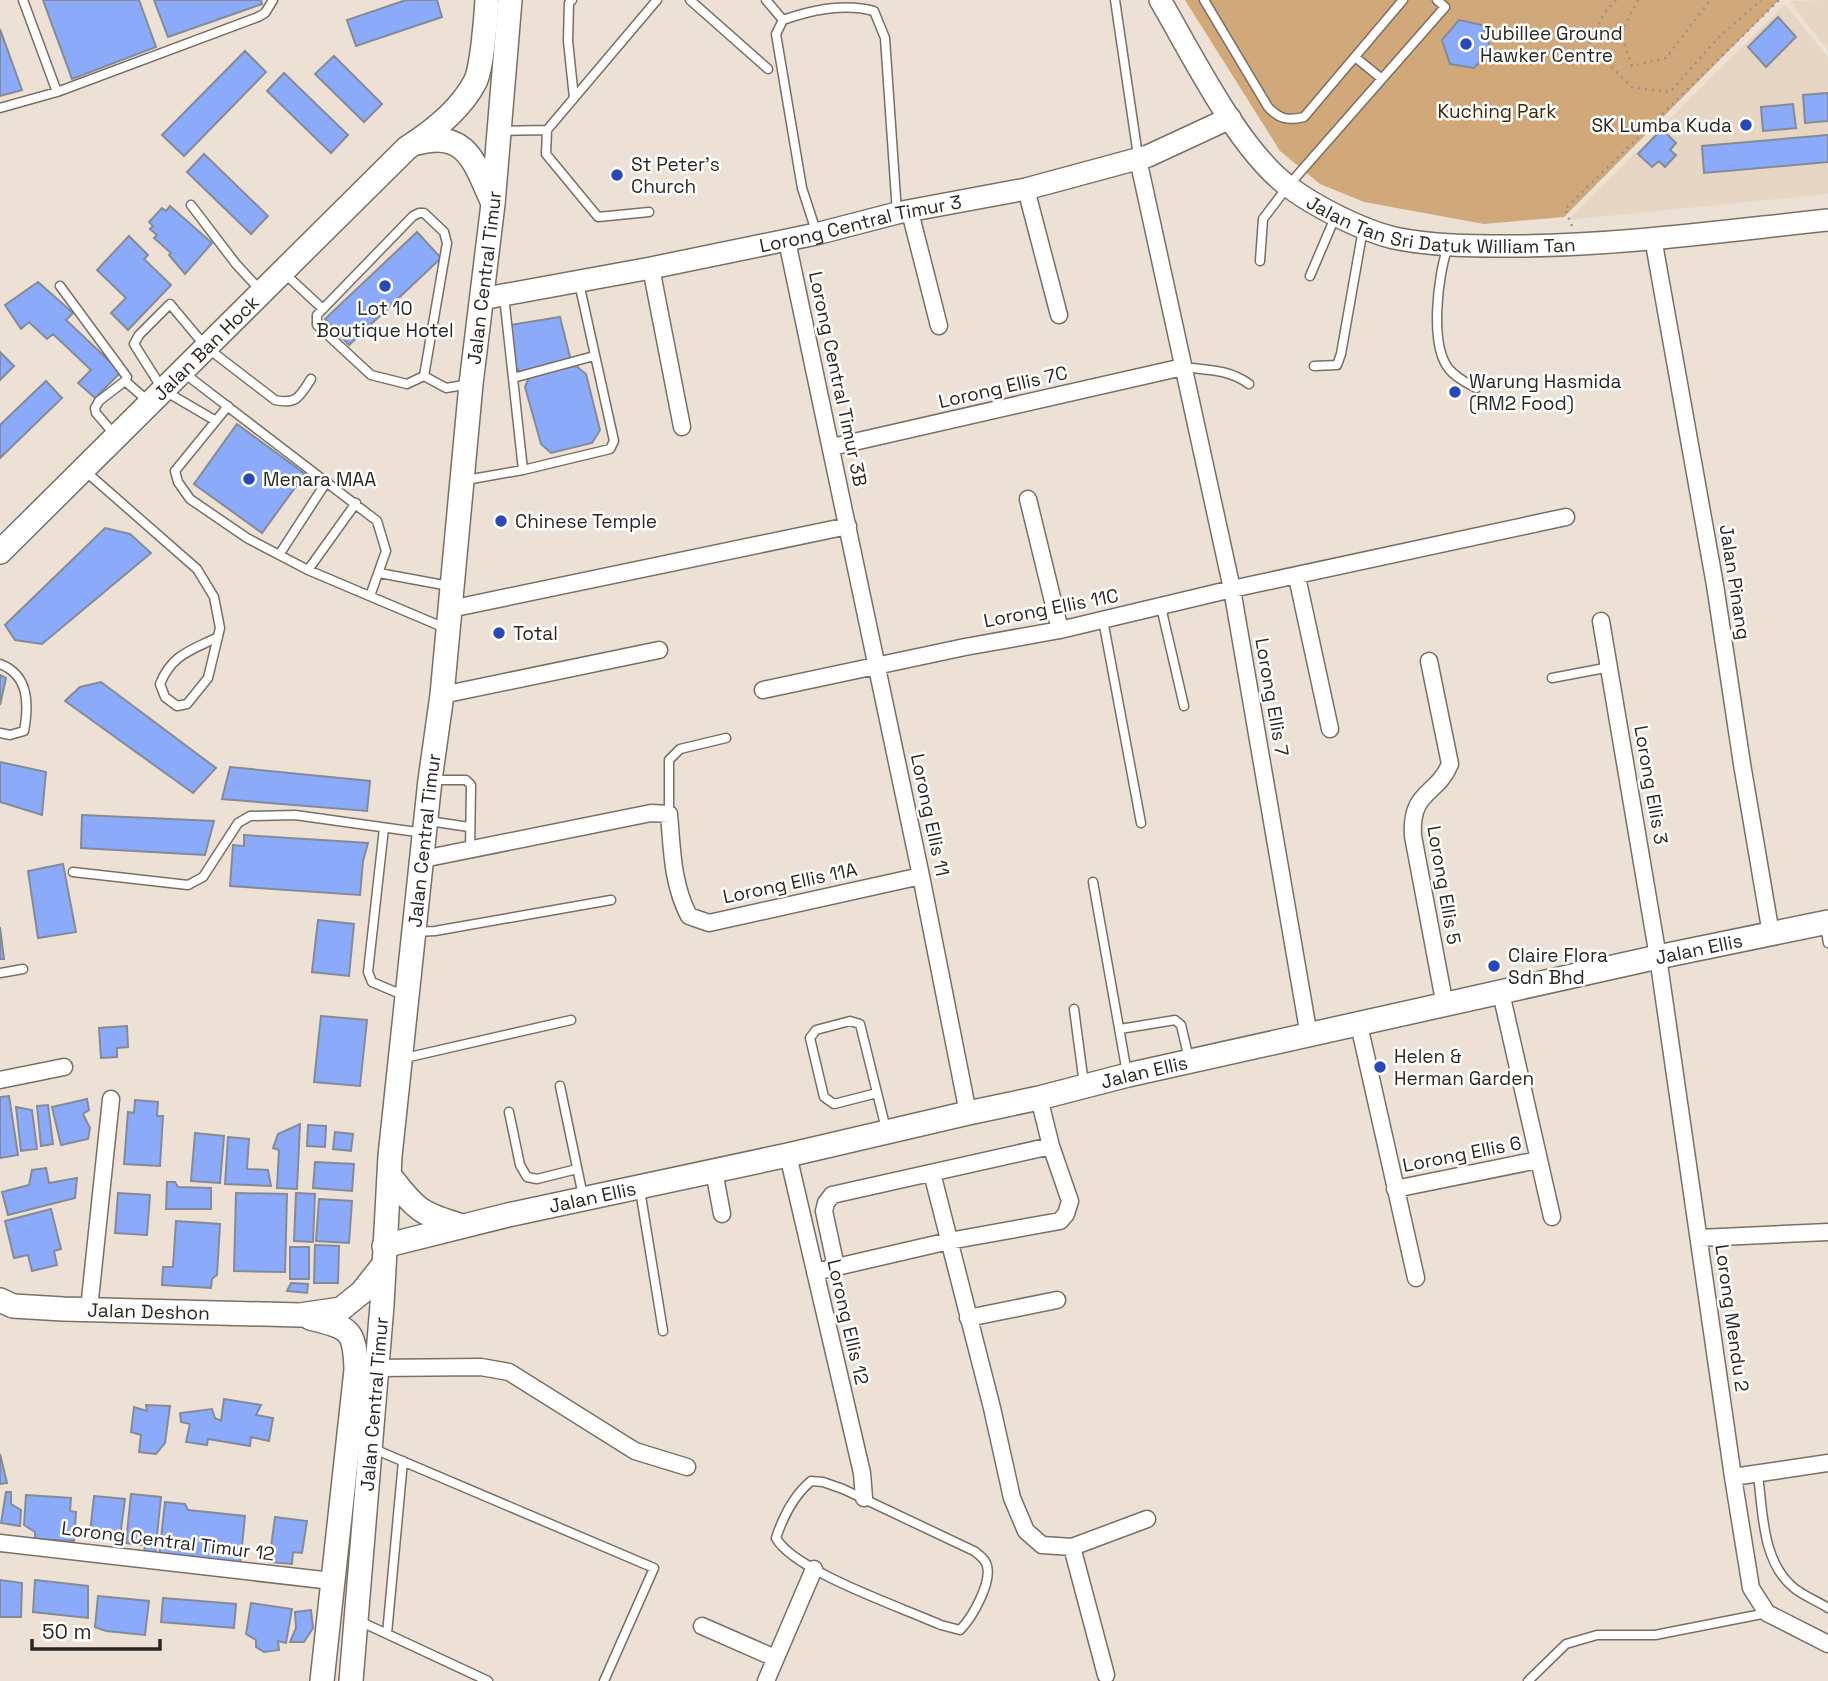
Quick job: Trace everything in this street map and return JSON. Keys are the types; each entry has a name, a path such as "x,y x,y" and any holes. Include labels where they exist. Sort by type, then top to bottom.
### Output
{"main road":[{"path":"414,144 436,127 476,81 487,0"},
{"name":"Jalan Central Timur","path":"351,1681 390,1176 407,997 430,780 442,695 471,384 492,297 493,204 510,0"},
{"path":"414,144 428,139 446,139 469,152 493,204"},
{"name":"Jalan Ban Hock","path":"0,552 282,271 414,144"},
{"name":"Jalan Ellis","path":"384,1255 464,1227 788,1156 1189,1062 1658,957 1771,934 1827,929"},
{"path":"390,1176 410,1202 429,1216 464,1227"},
{"path":"300,1315 341,1309 362,1292 384,1255"},
{"name":"Jalan Deshon","path":"0,1300 13,1306 300,1315"},
{"name":"Jalan Central Timur","path":"300,1315 344,1328 355,1343 356,1370 322,1681"}],"street":[{"name":"Jalan Tan Sri Datuk William Tan","path":"1160,0 1230,118 1258,156 1288,186 1336,215 1392,237 1448,246 1580,245 1828,220"},
{"name":"Lorong Central Timur 3","path":"492,297 579,283 1026,189 1138,159 1230,118"},
{"name":"Lorong Ellis 7","path":"1138,159 1232,589 1309,1036"},
{"path":"1026,189 1059,316"},
{"path":"904,213 939,326"},
{"name":"Jalan Pinang","path":"1653,238 1715,585 1771,934"},
{"name":"Lorong Central Timur 3B","path":"787,240 848,526"},
{"path":"651,268 682,427"},
{"name":"Lorong Ellis 7C","path":"832,447 1183,367"},
{"path":"1028,499 1060,630"},
{"name":"Lorong Ellis 11C","path":"763,690 1060,630 1232,589 1297,577 1566,516"},
{"path":"450,608 848,526"},
{"name":"Lorong Ellis 11","path":"848,526 968,1112"},
{"path":"1297,577 1330,729"},
{"name":"Lorong Ellis 3","path":"1601,621 1658,957"},
{"path":"442,695 659,650"},
{"name":"Lorong Ellis 5","path":"1429,661 1450,764 1446,774 1429,789 1417,805 1411,818 1445,1006"},
{"path":"423,859 651,813 669,814"},
{"name":"Lorong Ellis 11A","path":"669,814 675,881 681,902 689,916 709,923 921,876"},
{"name":"Lorong Mendu 2","path":"1658,957 1751,1588 1767,1614"},
{"path":"1501,993 1552,1217"},
{"path":"1359,1025 1416,1278"},
{"path":"0,1080 64,1067"},
{"path":"815,1272 949,1241 1060,1221 1066,1214 1070,1201 1051,1146 1039,1098"},
{"path":"89,1309 111,1099"},
{"path":"836,1267 824,1211 825,1203 832,1195 1051,1146"},
{"name":"Lorong Ellis 12","path":"788,1156 862,1473 864,1498"},
{"name":"Lorong Ellis 6","path":"1395,1189 1538,1160"},
{"path":"714,1171 722,1214"},
{"path":"932,1173 1012,1497 1026,1531 1042,1545 1072,1547 1147,1519"},
{"path":"1699,1238 1828,1232"},
{"path":"968,1318 1057,1300"},
{"path":"376,1368 481,1367 509,1372 635,1451 687,1467"},
{"path":"1733,1477 1828,1463"},
{"name":"Lorong Central Timur 12","path":"0,1543 331,1581"},
{"path":"1072,1547 1107,1675"},
{"path":"766,1681 814,1569"},
{"path":"1767,1614 1828,1644"},
{"path":"702,1626 775,1658"}],"lane":[{"path":"23,0 57,92"},
{"path":"0,108 57,92 258,17 265,13 273,0"},
{"path":"572,0 569,4 568,41 574,98"},
{"path":"649,212 598,217 546,154 547,130 657,0"},
{"path":"690,0 768,69"},
{"path":"766,0 783,20"},
{"path":"1115,0 1138,159"},
{"path":"1204,0 1259,93 1278,117 1292,120 1304,117 1403,0"},
{"path":"1261,261 1263,219 1288,186 1448,3 1437,0"},
{"path":"816,234 803,188 776,34 783,20 825,4 874,11 880,20 885,38 904,213"},
{"path":"1355,57 1382,79"},
{"path":"499,131 547,130"},
{"path":"191,205 236,264 262,292"},
{"path":"424,213 444,232 447,243 424,376 407,384 370,375 317,325 317,315 413,216 424,213"},
{"path":"1310,276 1336,215"},
{"path":"1314,366 1337,365 1341,354 1363,226"},
{"path":"1448,246 1441,263 1437,315 1441,356 1449,369 1476,388"},
{"path":"282,271 323,309"},
{"path":"462,481 523,470 610,449 614,441 579,283"},
{"path":"60,286 127,377 99,401 95,408 116,436"},
{"path":"492,297 513,378 523,470"},
{"path":"157,396 134,344 170,304 206,347 275,400 287,403 298,398 311,379"},
{"path":"513,378 594,356"},
{"path":"1183,367 1223,371 1238,376 1249,384"},
{"path":"182,371 377,521 386,551 370,596"},
{"path":"424,376 446,388 471,384"},
{"path":"125,381 216,421"},
{"path":"228,405 175,471 178,482 190,499 247,538 308,570 370,596 450,608"},
{"path":"83,469 197,569 214,597 220,628 218,637 208,678 187,704 177,706 165,697 160,684 166,670 179,655 218,637"},
{"path":"279,555 327,481"},
{"path":"308,570 356,503"},
{"path":"379,573 450,608"},
{"path":"1161,607 1184,706"},
{"path":"1103,620 1141,823"},
{"path":"0,664 14,670 24,688 28,712 24,731 10,736 0,733"},
{"path":"1552,678 1610,667"},
{"path":"669,814 670,760 680,749 726,738"},
{"path":"430,780 466,780 471,785 468,827 470,851"},
{"path":"73,872 188,885 203,877 239,823 250,816 295,815 384,828 468,827"},
{"path":"384,828 368,972 372,982 407,997"},
{"path":"1093,882 1128,1076"},
{"path":"415,932 611,900"},
{"path":"0,973 23,969"},
{"path":"1074,1009 1084,1087"},
{"path":"402,1059 570,1020"},
{"path":"1120,1029 1175,1020 1181,1025 1189,1062"},
{"path":"877,1093 834,1104 824,1097 810,1038 816,1030 850,1021 860,1024 887,1132"},
{"path":"560,1086 583,1199"},
{"path":"509,1112 520,1165 527,1177 537,1179 577,1169"},
{"path":"639,1187 663,1331"},
{"path":"370,1447 654,1568 604,1681"},
{"path":"387,1634 403,1461"},
{"path":"1758,1475 1766,1541 1782,1575 1794,1588 1828,1608"},
{"path":"811,1481 823,1482 864,1498 974,1551 985,1560 988,1569 983,1592 970,1620 960,1630 941,1625 814,1569 781,1547 776,1538 799,1490 811,1481"},
{"path":"1528,1681 1566,1644 1597,1635 1655,1635 1767,1614"},
{"path":"356,1620 488,1681"}],"path":[{"path":"1616,0 1604,14 1588,46 1632,86 1670,92 1719,37 1761,0"},
{"path":"1638,0 1621,32 1632,66 1665,58 1710,0"},
{"path":"1580,245 1565,209 1779,0"}],"shaded area":[{"path":"1828,0 1828,50 1789,1"},
{"name":"SK Lumba Kuda","path":"1785,4 1828,57 1828,194 1568,220"}],"green space":[{"name":"Kuching Park","path":"1185,0 1779,0 1564,217 1484,224 1364,202 1320,184 1280,151"}],"building":[{"path":"43,0 139,0 156,47 72,79"},
{"path":"154,0 261,0 262,4 168,37"},
{"path":"406,0 437,0 442,17 356,46 347,20"},
{"path":"1778,17 1796,37 1766,67 1748,47"},
{"name":"Jubillee Ground Hawker Centre","path":"1459,20 1482,25 1491,49 1474,68 1450,64 1442,40"},
{"path":"0,29 22,90 0,96"},
{"path":"245,51 266,72 184,156 162,135"},
{"path":"334,56 382,104 364,122 315,74"},
{"path":"284,73 348,135 331,153 267,91"},
{"path":"1828,93 1828,121 1805,123 1803,95"},
{"path":"1793,104 1796,128 1763,131 1761,107"},
{"path":"1662,129 1676,143 1670,150 1676,155 1665,167 1659,161 1652,167 1638,154"},
{"path":"1828,135 1828,162 1704,173 1702,146"},
{"path":"204,154 268,216 251,234 187,172"},
{"path":"170,206 212,243 185,274 169,255 171,253 154,238 157,235 150,229 153,226 149,222 162,208 166,211"},
{"name":"Lot 10 Boutique Hotel","path":"417,232 441,258 349,345 325,319"},
{"path":"129,236 148,255 144,259 171,285 128,330 111,313 126,298 97,270"},
{"path":"38,282 73,313 66,320 121,372 95,398 78,383 91,370 53,334 47,339 29,322 21,329 5,305"},
{"path":"560,317 571,361 522,373 513,366 510,325"},
{"path":"0,352 14,366 0,380"},
{"path":"576,366 586,374 600,430 592,443 551,453 541,444 525,387 530,375"},
{"path":"46,381 62,398 0,458 0,425"},
{"name":"Menara MAA","path":"237,424 305,474 262,533 194,484"},
{"path":"105,528 130,534 151,553 42,644 15,640 5,625"},
{"path":"0,675 6,678 0,705"},
{"path":"101,682 216,768 193,793 65,701 80,687"},
{"path":"0,762 46,772 42,815 0,802"},
{"path":"230,767 370,781 367,811 222,799"},
{"path":"82,815 214,821 205,855 81,848"},
{"path":"244,835 368,843 363,861 360,895 230,886 233,845 244,846"},
{"path":"63,864 76,932 38,938 28,871"},
{"path":"318,920 354,924 349,976 312,972"},
{"path":"0,927 4,959 0,959"},
{"path":"321,1016 367,1020 360,1086 314,1082"},
{"path":"127,1026 128,1047 117,1048 117,1057 101,1058 99,1028"},
{"path":"9,1096 18,1155 0,1158 0,1097"},
{"path":"87,1099 89,1110 83,1114 90,1128 88,1139 61,1145 52,1107"},
{"path":"135,1100 158,1102 157,1116 163,1116 160,1166 124,1164 128,1112 134,1113"},
{"path":"48,1105 53,1144 41,1146 37,1106"},
{"path":"16,1107 32,1110 37,1149 21,1151"},
{"path":"300,1124 297,1189 277,1188 279,1150 273,1148 278,1134"},
{"path":"308,1125 326,1126 325,1147 307,1146"},
{"path":"335,1132 353,1134 351,1151 333,1149"},
{"path":"195,1133 224,1136 220,1183 191,1181"},
{"path":"228,1137 249,1139 247,1169 268,1170 271,1186 225,1184"},
{"path":"315,1162 354,1164 352,1191 313,1188"},
{"path":"46,1168 49,1183 77,1178 75,1198 8,1215 2,1192 29,1185 32,1170"},
{"path":"167,1182 175,1182 178,1187 211,1188 211,1209 166,1209"},
{"path":"118,1193 150,1195 147,1235 115,1233"},
{"path":"236,1193 287,1194 285,1272 234,1271"},
{"path":"296,1193 315,1194 313,1242 294,1241"},
{"path":"319,1199 352,1201 349,1243 316,1241"},
{"path":"51,1209 61,1249 54,1251 57,1265 32,1271 28,1255 14,1258 5,1221"},
{"path":"176,1221 220,1224 217,1275 212,1279 211,1288 162,1285 163,1267 173,1267"},
{"path":"315,1245 339,1246 338,1283 314,1283"},
{"path":"290,1247 309,1247 309,1279 290,1279"},
{"path":"291,1283 308,1284 307,1293 287,1291"},
{"path":"224,1399 261,1405 256,1415 273,1418 269,1441 251,1437 250,1446 208,1439 207,1445 186,1442 190,1424 181,1422 180,1413 212,1409 215,1418 221,1421"},
{"path":"146,1405 170,1406 165,1443 156,1454 139,1452 141,1435 131,1432 134,1407 147,1411"},
{"path":"0,1454 7,1483 0,1484"},
{"path":"6,1492 11,1492 11,1504 21,1510 20,1526 1,1523"},
{"path":"131,1494 161,1497 155,1554 144,1553 145,1545 126,1543"},
{"path":"26,1495 71,1498 70,1511 76,1512 74,1541 35,1539 35,1532 24,1525"},
{"path":"94,1496 125,1499 120,1537 90,1533"},
{"path":"165,1502 185,1504 188,1510 245,1516 240,1565 159,1557"},
{"path":"275,1517 307,1521 302,1553 293,1552 292,1564 269,1562"},
{"path":"0,1580 22,1583 21,1617 0,1617"},
{"path":"35,1580 88,1586 88,1618 33,1612"},
{"path":"98,1596 149,1601 145,1635 106,1631 95,1627"},
{"path":"163,1598 236,1604 234,1628 161,1622"},
{"path":"251,1603 292,1609 286,1643 278,1641 279,1650 264,1652 256,1647 256,1640 246,1634"},
{"path":"311,1610 313,1628 304,1642 290,1642 296,1628 295,1612"}],"place":[{"name":"Jubillee Ground Hawker Centre","path":"1466,44"},
{"name":"SK Lumba Kuda","path":"1746,125"},
{"name":"St Peter’s Church","path":"617,175"},
{"name":"Lot 10 Boutique Hotel","path":"385,286"},
{"name":"Warung Hasmida (RM2 Food)","path":"1455,392"},
{"name":"Menara MAA","path":"249,479"},
{"name":"Chinese Temple","path":"501,521"},
{"name":"Total","path":"499,633"},
{"name":"Claire Flora Sdn Bhd","path":"1494,966"},
{"name":"Helen & Herman Garden","path":"1380,1067"}]}
